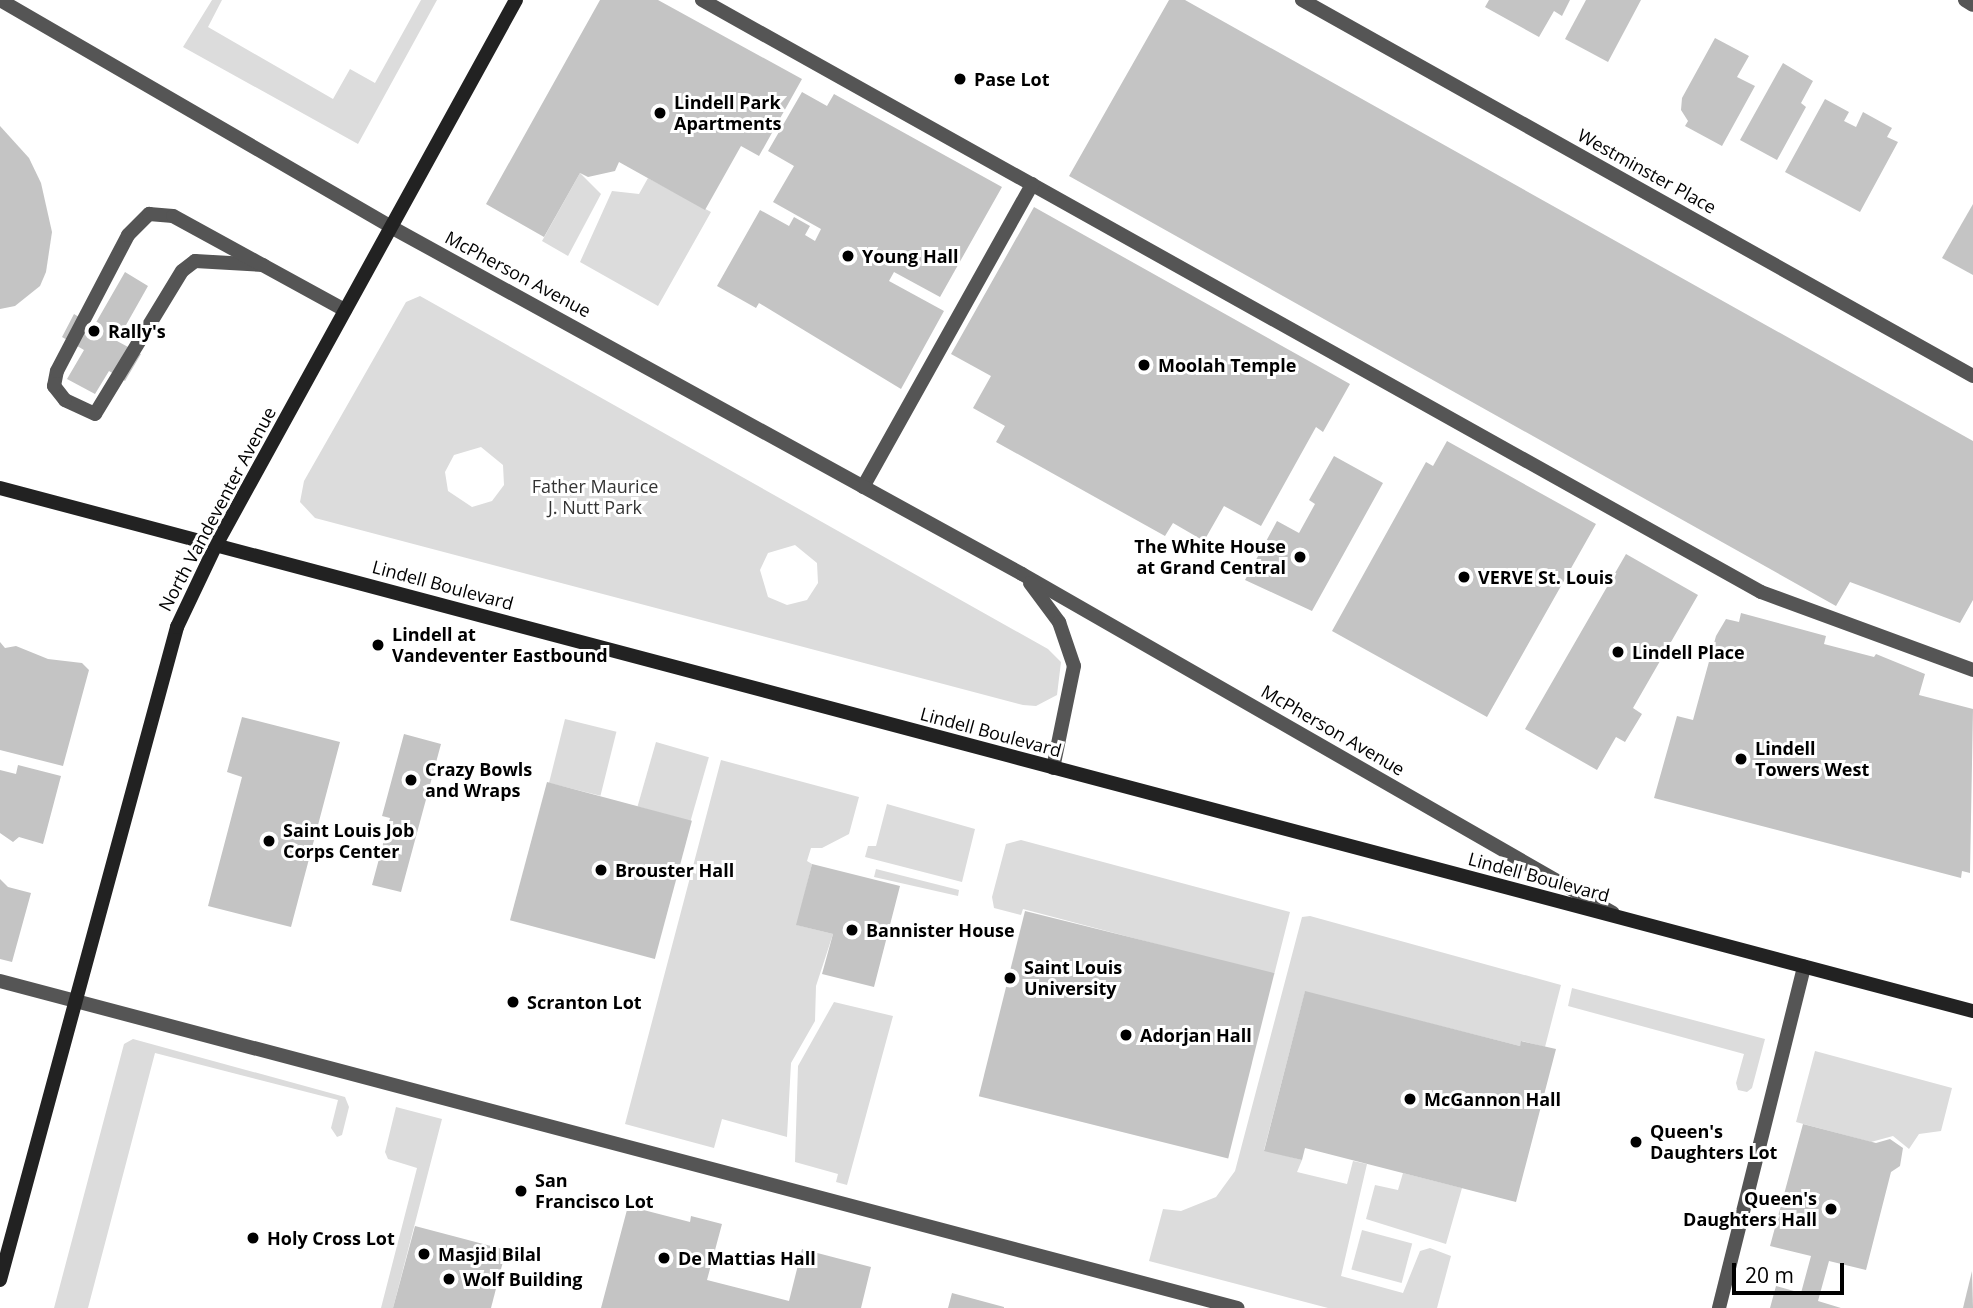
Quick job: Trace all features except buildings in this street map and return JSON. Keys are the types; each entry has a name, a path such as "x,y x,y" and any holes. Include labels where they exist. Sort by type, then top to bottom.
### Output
{"main road":[{"name":"North Vandeventer Avenue","path":"0,1280 177,627 216,545 516,0"},
{"name":"Lindell Boulevard","path":"0,488 1973,1011"}],"street":[{"name":"McPherson Avenue","path":"0,0 390,227 660,371 1022,574 1624,919"},
{"path":"702,0 1761,592 1973,670"},
{"name":"Westminster Place","path":"1302,0 1973,376"},
{"path":"1965,0 1973,5"},
{"path":"863,487 1032,184"},
{"path":"262,265 195,261 182,271 95,414 65,400 54,386 137,222 149,214 173,216 345,310"},
{"name":"McPherson Avenue","path":"1022,574 1059,622 1074,666 1053,768"},
{"path":"1719,1308 1804,966"},
{"path":"0,981 1238,1308"}],"green space":[{"path":"212,0 222,0 208,27 333,99 350,69 375,83 421,0 437,0 358,144 183,47"},
{"path":"580,173 601,194 568,256 542,241"},
{"path":"648,178 711,212 658,306 580,262 612,191 639,194"},
{"name":"Father Maurice J. Nutt Park","path":"420,296 1048,649 1061,662 1057,695 1036,706 1023,705 315,518 300,502 304,481 406,302","holes":["481,447 503,465 504,485 492,501 472,507 448,491 445,472 454,455","795,545 817,563 818,583 807,600 787,605 768,597 760,570 768,553"]},
{"path":"565,719 616,732 600,796 549,783"},
{"path":"656,742 709,757 690,822 638,806"},
{"path":"721,760 859,797 849,834 822,848 811,848 807,861 812,864 797,925 833,934 816,986 815,1021 791,1063 787,1137 722,1119 714,1148 625,1124"},
{"path":"887,804 975,829 962,882 865,857 868,846 876,846"},
{"path":"1021,840 1290,912 1274,975 1023,909 1021,915 994,908 992,897 1006,844"},
{"path":"876,869 959,890 958,896 874,877"},
{"path":"1310,916 1561,985 1545,1047 1522,1041 1520,1046 1305,992 1264,1150 1302,1160 1297,1172 1347,1184 1353,1161 1367,1164 1341,1276 1403,1293 1420,1251 1430,1248 1451,1256 1437,1308 1328,1308 1149,1261 1163,1209 1181,1211 1216,1197 1235,1171 1302,917"},
{"path":"1572,988 1765,1039 1752,1088 1747,1092 1738,1090 1736,1083 1744,1054 1568,1006"},
{"path":"834,1002 893,1016 847,1185 836,1182 838,1174 795,1162 798,1066"},
{"path":"133,1039 345,1097 349,1107 342,1135 337,1137 331,1128 338,1100 155,1053 88,1308 54,1308 124,1044"},
{"path":"1815,1051 1952,1088 1941,1131 1919,1134 1909,1149 1893,1136 1871,1142 1796,1122"},
{"path":"396,1107 442,1119 393,1308 381,1308 417,1168 388,1159 385,1152"},
{"path":"1403,1173 1462,1188 1446,1244 1366,1219 1375,1185 1398,1190"},
{"path":"1362,1230 1412,1243 1402,1283 1351,1270"}],"place":[{"name":"Pase Lot","path":"960,79"},
{"name":"Lindell Park Apartments","path":"660,113"},
{"name":"Young Hall","path":"848,256"},
{"name":"Rally's","path":"94,331"},
{"name":"Moolah Temple","path":"1144,365"},
{"name":"The White House at Grand Central","path":"1300,557"},
{"name":"VERVE St. Louis","path":"1464,577"},
{"name":"Lindell at Vandeventer Eastbound","path":"378,645"},
{"name":"Lindell Place","path":"1618,652"},
{"name":"Lindell Towers West","path":"1741,759"},
{"name":"Crazy Bowls and Wraps","path":"411,780"},
{"name":"Saint Louis Job Corps Center","path":"269,841"},
{"name":"Brouster Hall","path":"601,870"},
{"name":"Bannister House","path":"852,930"},
{"name":"Saint Louis University","path":"1010,978"},
{"name":"Scranton Lot","path":"513,1002"},
{"name":"Adorjan Hall","path":"1126,1035"},
{"name":"McGannon Hall","path":"1410,1099"},
{"name":"Queen's Daughters Lot","path":"1636,1142"},
{"name":"San Francisco Lot","path":"521,1191"},
{"name":"Queen's Daughters Hall","path":"1831,1209"},
{"name":"Holy Cross Lot","path":"253,1238"},
{"name":"Masjid Bilal","path":"424,1254"},
{"name":"De Mattias Hall","path":"664,1258"},
{"name":"Wolf Building","path":"449,1279"}]}
